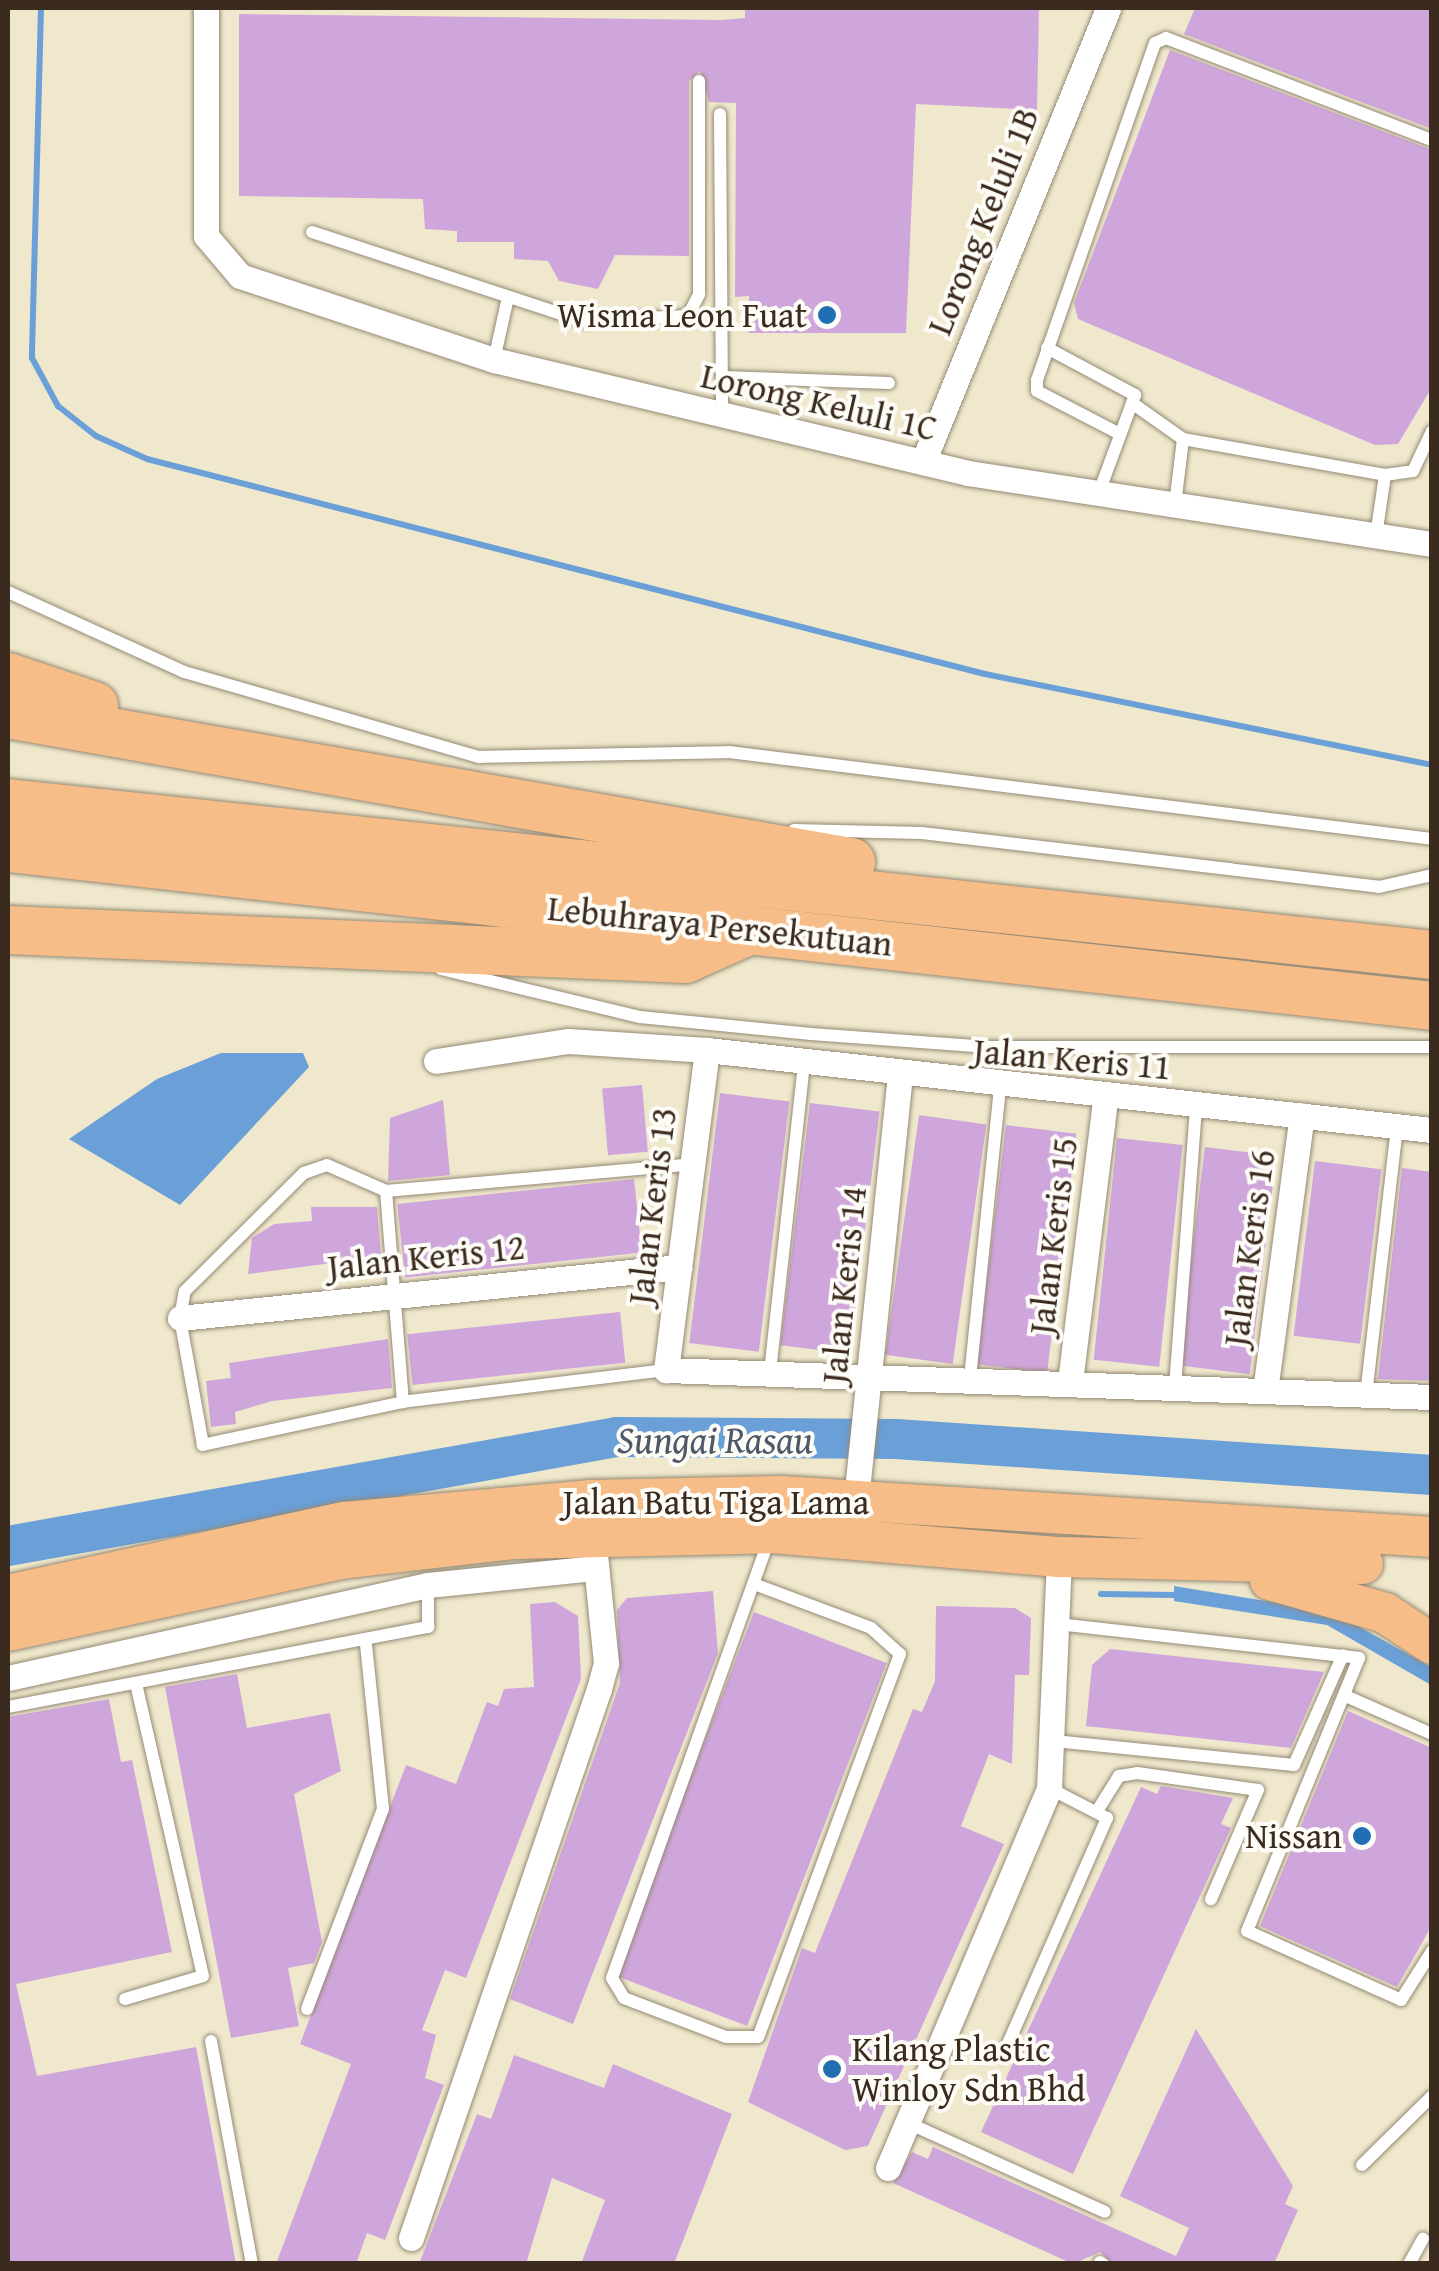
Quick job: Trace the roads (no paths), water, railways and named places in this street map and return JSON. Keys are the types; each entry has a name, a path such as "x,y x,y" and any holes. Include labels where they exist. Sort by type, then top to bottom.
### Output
{"highway":[{"path":"8,677 192,748"},
{"path":"8,714 740,848 1032,885 1267,936"},
{"name":"Lebuhraya Persekutuan","path":"8,803 300,858 752,930 1432,1006"},
{"name":"Lebuhraya Persekutuan","path":"8,848 300,858 1267,936 1432,956"},
{"path":"8,930 685,959 752,930"},
{"path":"8,962 45,960 95,935"}],"main road":[{"name":"Jalan Batu Tiga Lama","path":"8,1631 340,1559 593,1535 858,1482 1432,1538"},
{"name":"Jalan Batu Tiga Lama","path":"8,1594 344,1522 593,1535 772,1533 1059,1556 1432,1565"},
{"path":"1174,1559 1330,1593 1432,1644"}],"street":[{"name":"Lorong Keluli 1C","path":"206,8 206,236 214,252 240,276 494,360 922,462 1175,508 1432,544"},
{"name":"Lorong Keluli 1B","path":"922,462 1108,8"},
{"name":"Jalan Keris 11","path":"436,1061 569,1041 707,1050 900,1077 1432,1130"},
{"name":"Jalan Keris 13","path":"666,1370 707,1050"},
{"name":"Jalan Keris 14","path":"858,1482 900,1077"},
{"name":"Jalan Keris 15","path":"1070,1382 1105,1099"},
{"name":"Jalan Keris 16","path":"1265,1390 1302,1115"},
{"name":"Jalan Keris 12","path":"180,1318 679,1267"},
{"path":"666,1370 770,1372 868,1387 970,1378 1432,1397"},
{"path":"8,1678 428,1585 593,1535 606,1663 411,2238"},
{"path":"888,2168 1049,1788 1059,1556"}],"lane":[{"path":"1118,432 1037,391 1048,348 1155,42 1166,38 1432,140"},
{"path":"312,232 507,302 582,322 688,316 699,294 699,82"},
{"path":"720,114 722,416"},
{"path":"494,360 507,302"},
{"path":"1048,348 1130,387 1132,402 1098,495"},
{"path":"724,377 889,383"},
{"path":"1132,402 1184,439 1384,474 1412,471 1432,430"},
{"path":"1175,508 1184,439"},
{"path":"1376,536 1384,474"},
{"path":"8,592 184,672 479,757 576,762 729,752 1078,790 1432,838"},
{"path":"413,788 479,757"},
{"path":"740,848 787,830 922,833 1379,887 1432,875"},
{"path":"334,944 640,1018 989,1047 1432,1047"},
{"path":"770,1372 804,1064"},
{"path":"970,1378 1000,1088"},
{"path":"1175,1387 1196,1106"},
{"path":"1366,1395 1397,1126"},
{"path":"666,1370 403,1402 202,1445 180,1318 185,1291 304,1174 328,1164 386,1191 692,1164"},
{"path":"386,1191 403,1402"},
{"path":"754,1584 871,1628 900,1654 758,2037 726,2037 624,1998 612,1978 772,1533"},
{"path":"8,1707 366,1644 428,1627 428,1585"},
{"path":"1056,1624 1359,1658 1348,1697 1247,1931 1401,2000 1432,1951"},
{"path":"307,2009 383,1809 366,1644"},
{"path":"1054,1741 1294,1765 1343,1655"},
{"path":"125,1999 202,1976 137,1687"},
{"path":"1348,1697 1432,1734"},
{"path":"1100,1808 1119,1776 1138,1773 1258,1790 1211,1900"},
{"path":"1003,2055 1107,1818 1100,1808 1049,1788"},
{"path":"211,2040 252,2264"},
{"path":"1362,2166 1432,2096"},
{"path":"906,2122 1104,2212"},
{"path":"1409,2264 1423,2240"}],"water":[{"path":"221,1053 303,1053 309,1067 180,1205 69,1139 157,1079"},
{"path":"1174,1586 1333,1612 1431,1667 1431,1685 1327,1625 1174,1601"}],"waterway":[{"path":"41,8 32,358 58,406 96,436 147,459 985,674 1432,765"},
{"name":"Sungai Rasau","path":"8,1546 617,1437 896,1439 1432,1475"},
{"path":"1101,1594 1174,1595"}],"place":[{"name":"Wisma Leon Fuat","path":"827,315"},
{"name":"Nissan","path":"1362,1836"},
{"name":"Kilang Plastic Winloy Sdn Bhd","path":"832,2069"}]}
